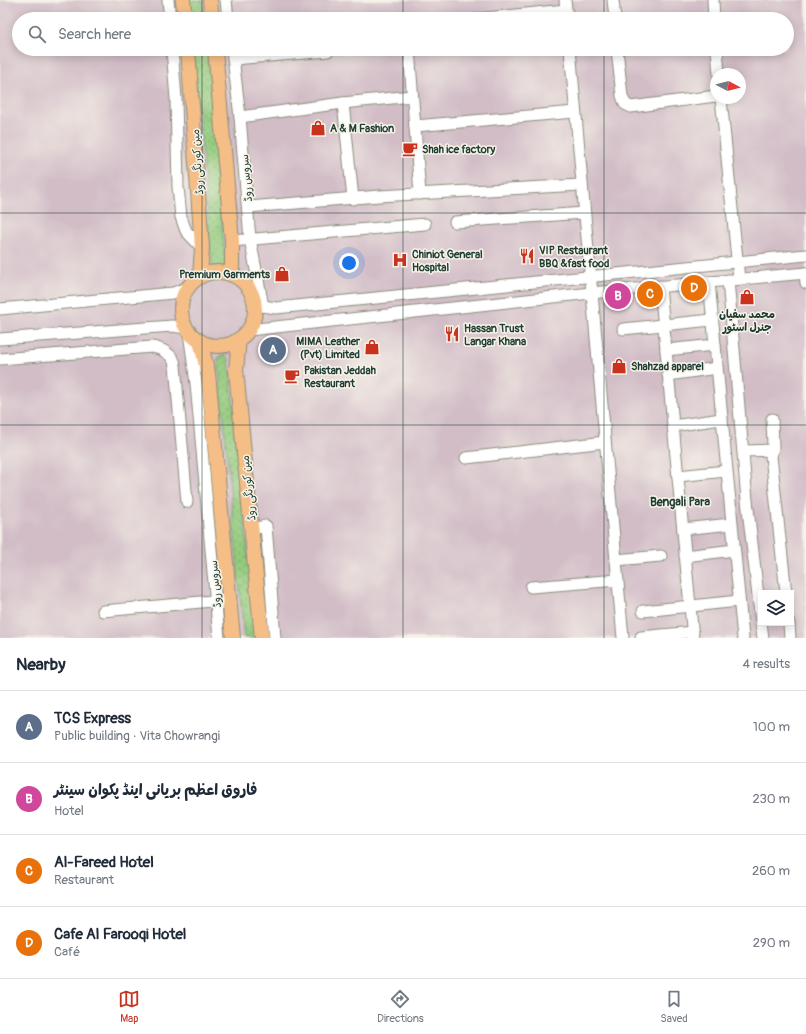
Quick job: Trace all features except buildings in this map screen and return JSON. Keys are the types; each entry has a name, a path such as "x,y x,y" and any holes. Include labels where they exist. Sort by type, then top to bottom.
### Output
{"main road":[{"path":"183,0 184,12"},
{"path":"210,0 211,12"},
{"name":"مین کورنگی روڈ","path":"189,56 202,248 200,276"},
{"path":"216,56 232,241 232,275"},
{"path":"220,272 232,275 247,286 258,304 244,334 230,344 220,346 209,345 200,341 188,330 182,318 181,307 183,297 188,288 200,276 220,272"},
{"name":"مین کورنگی روڈ","path":"244,334 236,370 262,638"},
{"path":"200,341 202,384 223,600 233,638"}],"street":[{"path":"168,0 169,12"},
{"path":"226,0 227,12"},
{"path":"613,0 614,12"},
{"path":"712,0 713,12"},
{"path":"546,12 566,10"},
{"path":"173,56 176,99 178,187 181,217 186,231 202,248"},
{"name":"سروس روڈ","path":"233,56 250,239 258,304"},
{"path":"409,56 420,194"},
{"path":"571,56 581,185 624,638"},
{"path":"618,56 622,96 625,104 632,107 710,97"},
{"path":"718,56 719,68"},
{"path":"219,89 237,87"},
{"path":"176,99 192,96"},
{"path":"240,117 343,103 412,96"},
{"path":"343,103 353,199"},
{"path":"722,104 737,262 733,279 744,451 758,593"},
{"path":"415,126 575,112"},
{"path":"248,207 420,194 581,185"},
{"path":"455,222 584,213"},
{"path":"232,241 425,224"},
{"path":"258,304 276,308 806,255"},
{"path":"244,334 591,293 733,279 806,276"},
{"path":"709,282 743,638"},
{"path":"641,637 693,635 660,286"},
{"path":"0,309 173,293 188,288"},
{"path":"623,329 712,320"},
{"path":"0,339 172,326 188,330 202,384 177,386"},
{"path":"666,350 715,345"},
{"path":"0,359 152,347 160,350 172,358 174,361 177,386 187,502"},
{"path":"668,375 717,368"},
{"path":"673,426 721,419"},
{"path":"772,419 772,461 786,590"},
{"path":"466,458 605,442"},
{"path":"744,451 773,450"},
{"path":"678,476 726,471"},
{"path":"683,529 731,524"},
{"path":"252,529 266,526 275,638"},
{"path":"686,556 734,550"},
{"path":"616,560 661,556"},
{"path":"531,587 618,580"},
{"path":"103,611 223,600"},
{"name":"سروس روڈ","path":"219,638 223,600"},
{"path":"643,611 739,601"},
{"path":"761,626 763,638"},
{"path":"789,626 790,638"}],"shaded area":[{"path":"0,0 806,0 806,638 0,638"}],"green space":[{"path":"188,0 203,0 204,12 189,12"},
{"path":"194,56 208,56 226,267 215,268 212,266"},
{"path":"220,356 225,356 229,359 256,638 244,638 218,359"}],"place":[{"name":"A & M Fashion","path":"318,128"},
{"name":"Shah ice factory","path":"410,149"},
{"name":"VIP Restaurant BBQ &fast food","path":"527,256"},
{"name":"Chiniot General Hospital","path":"400,260"},
{"name":"Premium Garments","path":"282,274"},
{"name":"Cafe Al Farooqi Hotel","path":"694,288"},
{"name":"Al-Fareed Hotel","path":"650,294"},
{"name":"فاروق اعظم بریانی اینڈ پکوان سینٹر","path":"618,296"},
{"name":"محمد سفیان جنرل اسٹور","path":"747,297"},
{"name":"Hassan Trust Langar Khana","path":"452,334"},
{"name":"MIMA Leather (Pvt) Limited","path":"372,347"},
{"name":"TCS Express","path":"273,350"},
{"name":"Shahzad apparel","path":"619,366"},
{"name":"Pakistan Jeddah Restaurant","path":"292,376"}],"district":[{"name":"Bengali Para","path":"680,502"}]}
